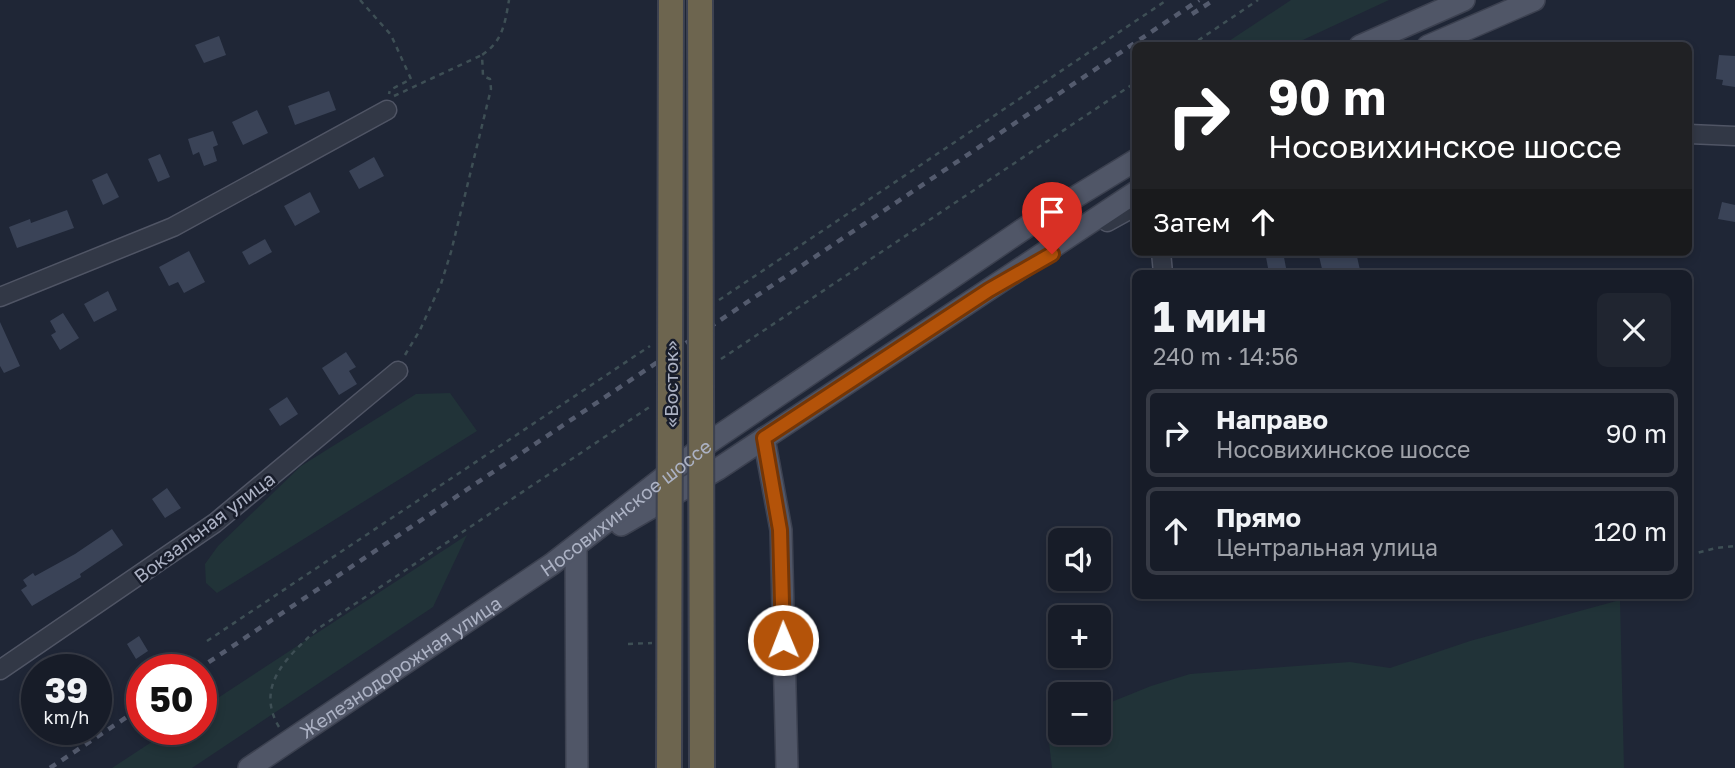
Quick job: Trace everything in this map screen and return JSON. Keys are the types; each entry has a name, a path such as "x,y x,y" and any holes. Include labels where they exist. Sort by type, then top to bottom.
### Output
{"highway":[{"name":"«Восток»","path":"669,768 671,0"},
{"name":"«Восток»","path":"700,0 702,768"}],"main road":[{"path":"1369,42 1464,0"},
{"path":"1437,42 1526,3"},
{"name":"Носовихинское шоссе","path":"576,548 704,446 1028,226 1132,162"},
{"name":"Носовихинское шоссе","path":"552,564 718,468 1132,195"},
{"path":"764,438 780,530 787,768"},
{"path":"576,548 577,768"},
{"name":"Железнодорожная улица","path":"249,768 552,564"}],"street":[{"path":"1427,16 1449,0"},
{"path":"1463,42 1526,3"},
{"path":"0,297 173,227 387,110"},
{"path":"1692,134 1735,136"},
{"path":"989,290 1132,208"},
{"name":"Вокзальная улица","path":"0,670 215,523 398,371"}],"path":[{"path":"360,0 391,35 411,79 390,90 387,99 482,55 499,40 509,0"},
{"path":"1196,42 1258,0"},
{"path":"398,371 432,307 454,240 491,89 490,79 483,76 482,55"},
{"path":"1692,554 1735,546"}],"shaded area":[{"path":"1291,0 1389,0 1298,42 1228,42"},
{"path":"450,393 477,431 217,593 206,583 205,564 218,546 301,466 416,394"},
{"path":"467,535 433,607 192,768 112,768 147,745 217,745 217,699"},
{"path":"1620,600 1624,768 1052,768 1049,745 1111,745 1111,702 1190,674 1350,662 1390,668 1470,641"}],"building":[{"path":"219,36 226,55 204,63 195,45"},
{"path":"1719,55 1735,56 1735,87 1722,85 1723,80 1716,79"},
{"path":"329,91 336,110 295,125 288,106"},
{"path":"257,110 268,133 243,145 232,122"},
{"path":"213,131 218,145 213,147 217,161 204,166 199,152 193,155 188,139"},
{"path":"160,154 170,177 158,182 148,159"},
{"path":"374,157 384,176 359,189 349,171"},
{"path":"107,173 119,197 103,205 92,180"},
{"path":"310,192 320,212 295,226 284,206"},
{"path":"1722,202 1735,205 1735,222 1718,219"},
{"path":"67,210 74,228 17,248 9,227 30,219 31,223"},
{"path":"265,239 272,252 249,265 242,252"},
{"path":"189,251 205,282 184,293 178,282 169,286 159,267"},
{"path":"1266,256 1284,256 1286,270 1268,270"},
{"path":"1319,256 1357,256 1360,270 1322,270"},
{"path":"108,291 117,310 94,322 84,304"},
{"path":"63,313 79,338 60,350 51,335 56,332 50,321"},
{"path":"0,322 20,366 4,373 0,366"},
{"path":"346,352 356,367 349,371 357,384 339,395 322,368"},
{"path":"287,397 298,414 280,426 269,409"},
{"path":"167,488 181,508 165,518 152,499"},
{"path":"112,529 123,545 80,574 81,577 32,606 21,590 27,586 23,580 75,554"},
{"path":"139,636 148,651 133,654 127,644"}],"railway":[{"path":"1136,42 1199,0"},
{"path":"1192,14 1214,0"},
{"path":"217,657 1132,45"},
{"path":"50,768 126,718"}],"route":[{"path":"783,640 780,530 764,438 989,290 1052,254"}]}
